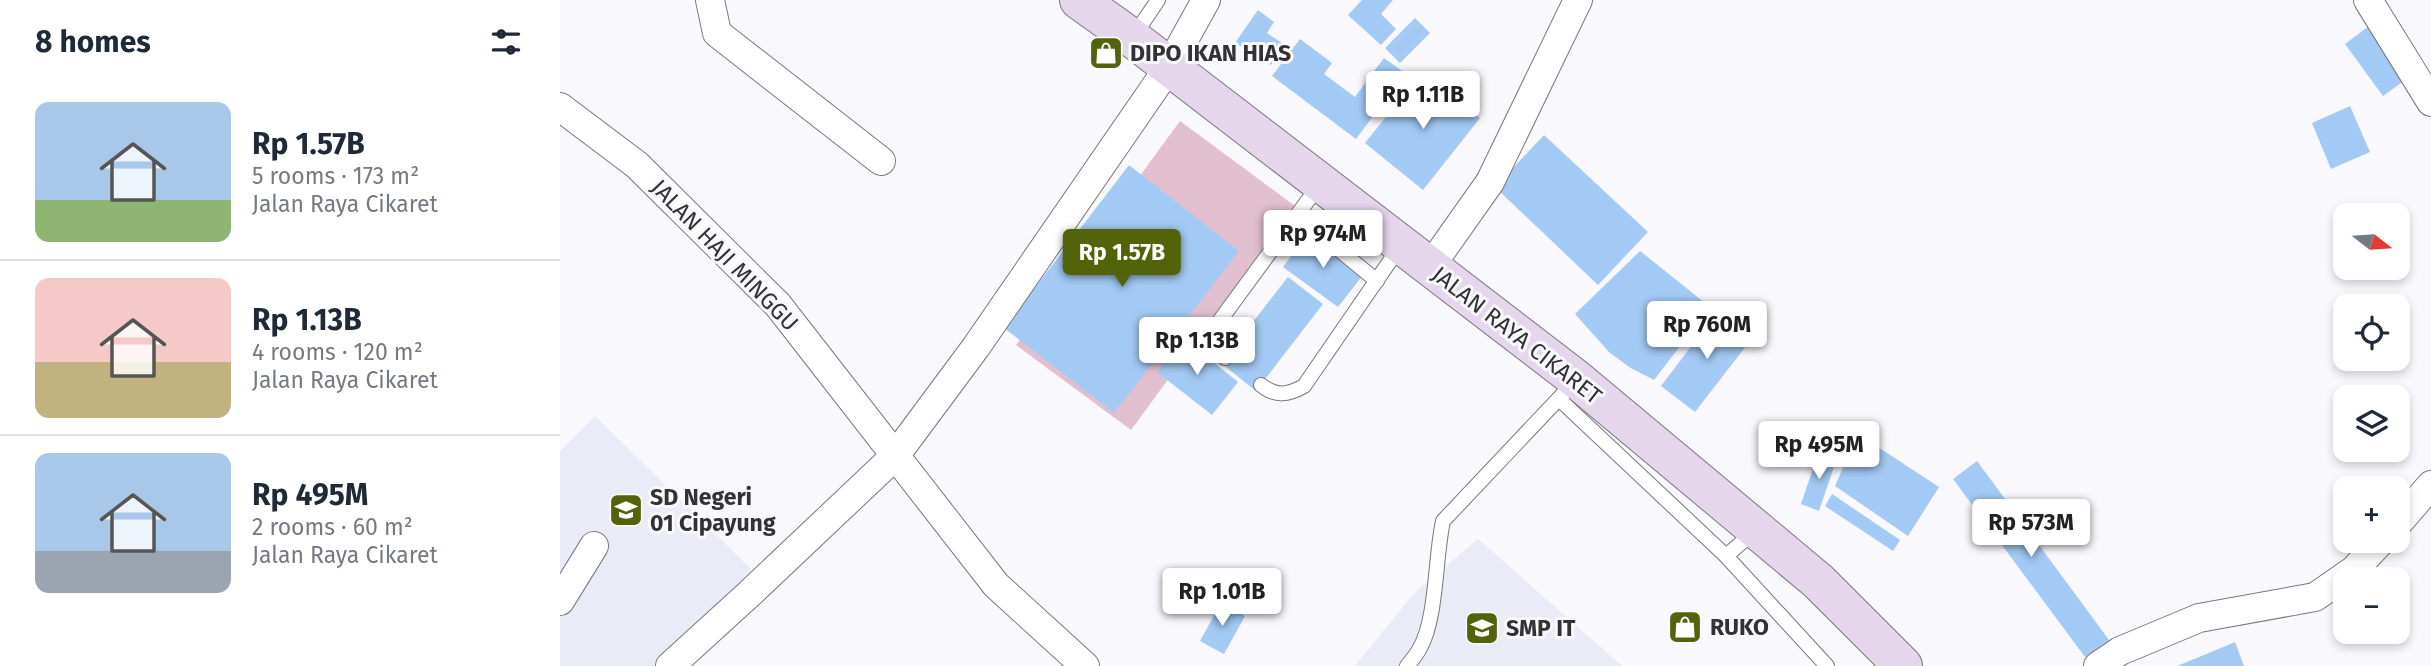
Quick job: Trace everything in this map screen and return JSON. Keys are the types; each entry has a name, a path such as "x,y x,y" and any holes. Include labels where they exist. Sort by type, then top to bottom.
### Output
{"main road":[{"name":"JALAN RAYA CIKARET","path":"1079,0 1416,255 1567,389 1756,530 1818,581 1903,666"}],"street":[{"path":"710,0 717,33 881,162"},
{"path":"670,666 895,456 976,347 1169,67 1206,0"},
{"path":"1416,255 1490,182 1578,0"},
{"path":"2368,0 2431,102"},
{"name":"JALAN HAJI MINGGU","path":"560,107 637,165 778,304 996,585 1085,666"},
{"path":"2410,509 2431,485"},
{"path":"560,601 594,546"},
{"path":"2098,666 2120,651 2199,618 2315,597 2354,570 2370,553"}],"lane":[{"path":"1132,38 1158,0"},
{"path":"1225,358 1214,344 1215,332 1221,319 1320,183"},
{"path":"1298,216 1377,281"},
{"path":"1261,384 1269,392 1279,394 1290,394 1304,386 1377,281 1416,255"},
{"path":"1407,666 1421,647 1429,624 1437,547 1443,521 1567,389 1827,666"},
{"path":"1726,556 1756,530"}],"shaded area":[{"path":"1180,121 1295,206 1131,430 1016,345"},
{"name":"SD Negeri 01 Cipayung","path":"595,416 752,570 654,666 560,666 560,451"},
{"name":"SMP IT","path":"1478,539 1622,666 1355,666 1416,591"}],"building":[{"path":"1362,0 1393,0 1381,14 1396,29 1381,45 1348,15"},
{"path":"1258,10 1274,22 1267,33 1285,45 1271,65 1235,43"},
{"path":"1415,18 1430,33 1400,63 1385,48"},
{"path":"2369,26 2408,78 2383,96 2345,44"},
{"path":"1300,39 1332,63 1324,74 1355,97 1384,58 1405,73 1356,139 1272,76"},
{"path":"1422,72 1480,118 1423,190 1365,143"},
{"path":"2350,106 2370,152 2331,169 2312,123"},
{"path":"1544,135 1648,232 1598,285 1495,187"},
{"path":"1129,165 1239,251 1114,413 1004,328"},
{"path":"1308,233 1363,275 1338,307 1283,267"},
{"path":"1640,251 1710,307 1654,380 1629,367 1609,352 1575,314"},
{"path":"1288,277 1323,304 1256,391 1221,363"},
{"path":"1718,311 1753,337 1695,412 1661,386"},
{"path":"1183,338 1238,382 1212,415 1157,372"},
{"path":"1858,434 1939,487 1908,536 1835,486"},
{"path":"1819,451 1837,458 1819,511 1801,504"},
{"path":"1977,461 2109,640 2085,657 1953,479"},
{"path":"1832,494 1900,540 1893,551 1825,506"},
{"path":"1221,603 1245,616 1224,654 1200,641"},
{"path":"2235,642 2244,666 2177,666 2204,655"}],"place":[{"name":"DIPO IKAN HIAS","path":"1106,53"},
{"name":"SD Negeri 01 Cipayung","path":"626,510"},
{"name":"RUKO","path":"1685,627"},
{"name":"SMP IT","path":"1482,628"}]}
